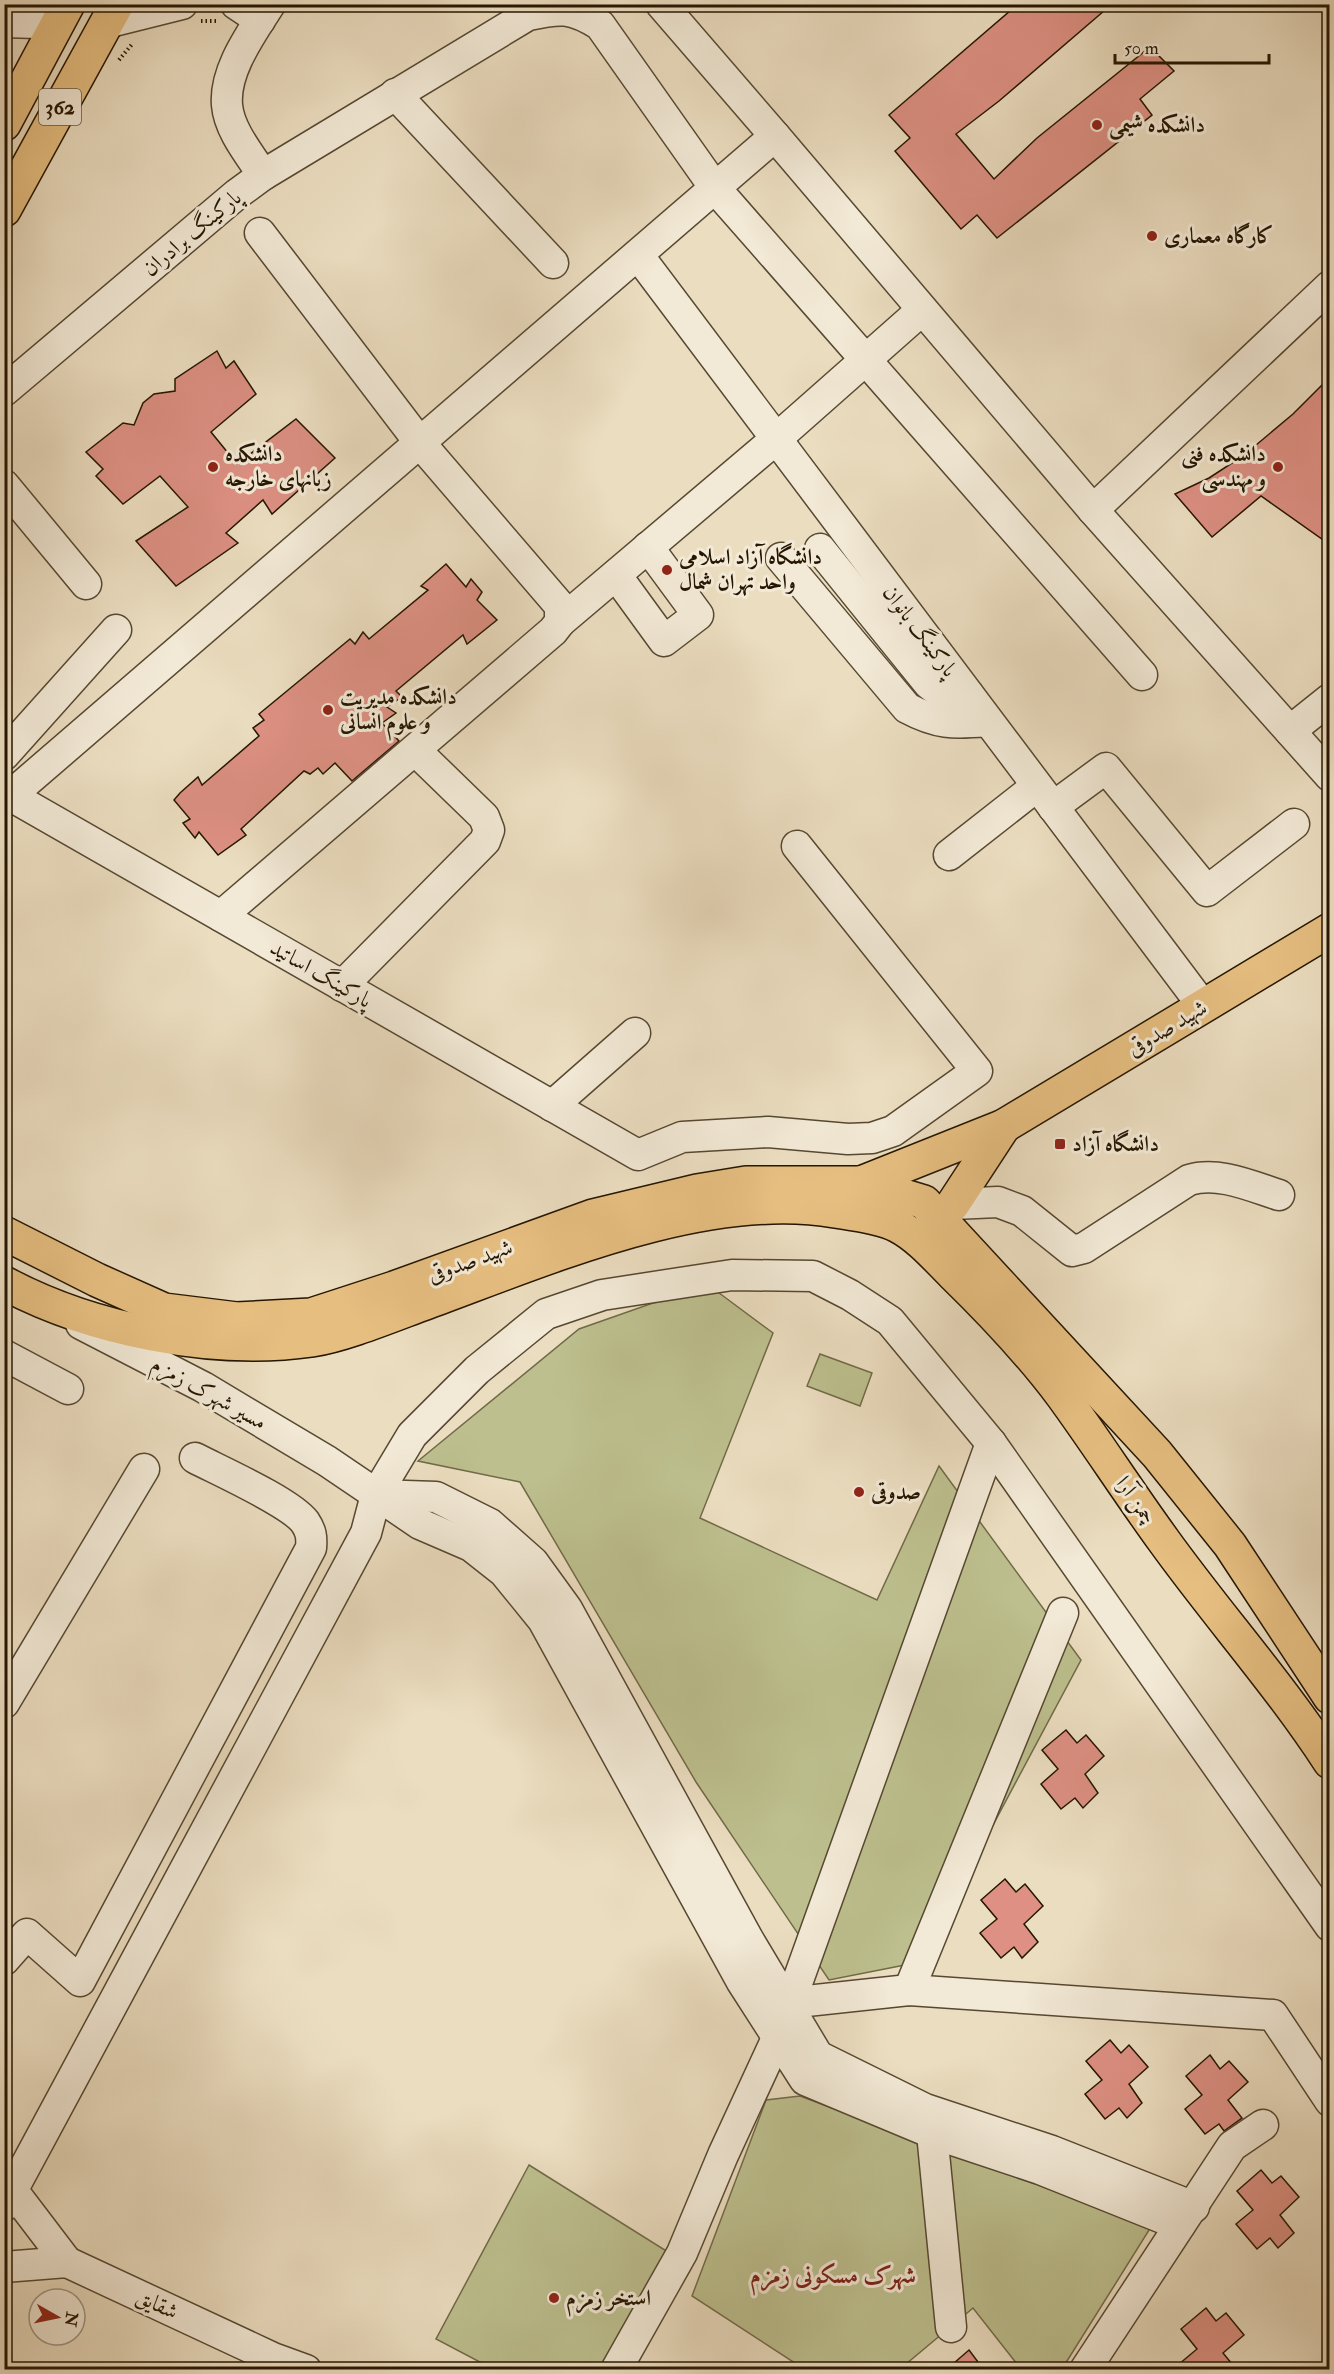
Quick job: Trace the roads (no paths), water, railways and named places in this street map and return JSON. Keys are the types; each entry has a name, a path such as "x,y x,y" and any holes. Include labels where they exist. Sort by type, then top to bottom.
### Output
{"main road":[{"name":"362","path":"4,124 62,10"},
{"name":"362","path":"4,210 111,14"},
{"name":"شهید صدوقی","path":"861,1183 1004,1126 1329,930"},
{"path":"947,1212 1004,1126"},
{"name":"شهید صدوقی","path":"4,1233 97,1280 164,1310 237,1319 311,1315 593,1216 697,1191 746,1182 861,1183 924,1202 947,1212"},
{"name":"شهید صدوقی","path":"4,1284 37,1301 97,1320 182,1339 240,1344 314,1340 397,1313 596,1241 700,1215 749,1207 809,1206 852,1214 897,1225 928,1250"},
{"name":"چمن آرا","path":"947,1212 1157,1454 1230,1545 1329,1697"},
{"name":"چمن آرا","path":"928,1250 998,1318 1060,1392 1164,1541 1297,1711 1329,1762"},
{"path":"1164,1541 1197,1543 1202,1535 1205,1514"},
{"path":"1226,1623 1225,1595 1233,1588 1245,1587 1263,1595"}],"street":[{"path":"661,4 1094,510 1329,776"},
{"name":"پارکینگ برادران","path":"4,392 237,194 263,175 528,15 557,9 579,12 600,25 715,188 1142,675"},
{"path":"4,22 37,23 62,10"},
{"path":"111,14 190,13"},
{"path":"255,15 230,75 227,106 239,138 263,175"},
{"path":"395,94 554,263"},
{"path":"7,794 420,443 775,136"},
{"path":"260,233 420,443 560,606 560,622"},
{"name":"پارکینگ بانوان","path":"638,255 986,721 1203,1006"},
{"path":"1094,510 1329,286"},
{"path":"221,916 553,631 560,622 776,439 922,310"},
{"path":"4,485 86,584"},
{"path":"616,575 664,641 698,615 648,547"},
{"path":"820,549 929,684 941,693 968,694"},
{"path":"781,558 907,708 930,720 955,723 986,721"},
{"path":"4,754 116,630"},
{"path":"1290,731 1329,699"},
{"path":"342,986 485,841 489,830 484,817 415,750"},
{"path":"949,855 1045,797 1106,768 1207,891 1294,824"},
{"name":"پارکینگ اساتید","path":"7,794 638,1155 682,1137 692,1136 768,1132 872,1138 893,1131 977,1071 797,846"},
{"path":"552,1106 635,1033"},
{"path":"947,1212 998,1202 1022,1211 1072,1251 1084,1248 1189,1180 1199,1177 1242,1183 1279,1195"},
{"path":"67,2262 9,2198 366,1533 376,1495 412,1435 477,1370 546,1314 602,1295 732,1275 813,1276 850,1295 890,1321 991,1443 1329,1926"},
{"name":"مسیر شهرک زمزم","path":"37,1301 203,1387 327,1461 420,1524 471,1546 504,1572 543,1620 742,1982 805,2080 928,2121"},
{"path":"163,1368 166,1346 182,1339"},
{"path":"4,1355 68,1389"},
{"path":"616,2370 682,2253 723,2155 778,2036 991,1443"},
{"path":"6,1956 27,1935 80,1981 311,1548 312,1534 304,1520 282,1504 195,1458"},
{"path":"4,1703 144,1469"},
{"path":"376,1495 436,1497 490,1524 533,1562 567,1609 748,1939 818,2056 928,2121 1046,2160 1187,2216"},
{"path":"909,1990 1063,1613"},
{"path":"788,2003 909,1990 1273,2015 1329,2101"},
{"path":"928,2121 951,2327"},
{"path":"1085,2370 1232,2146 1263,2125"},
{"name":"شقایق","path":"4,2266 67,2262 273,2358 306,2370"}],"place":[{"name":"دانشکده شیمی","path":"1097,125"},
{"name":"کارگاه معماری","path":"1152,236"},
{"name":"دانشکده زبانهای خارجه","path":"213,467"},
{"name":"دانشکده فنی و مهندسی","path":"1278,467"},
{"name":"دانشگاه آزاد اسلامی واحد تهران شمال","path":"667,570"},
{"name":"دانشکده مدیریت و علوم انسانی","path":"328,710"},
{"name":"دانشگاه آزاد","path":"1060,1144"},
{"name":"صدوقی","path":"859,1492"},
{"name":"استخر زمزم","path":"554,2298"}],"district":[{"name":"شهرک مسکونی زمزم","path":"833,2275"}]}
